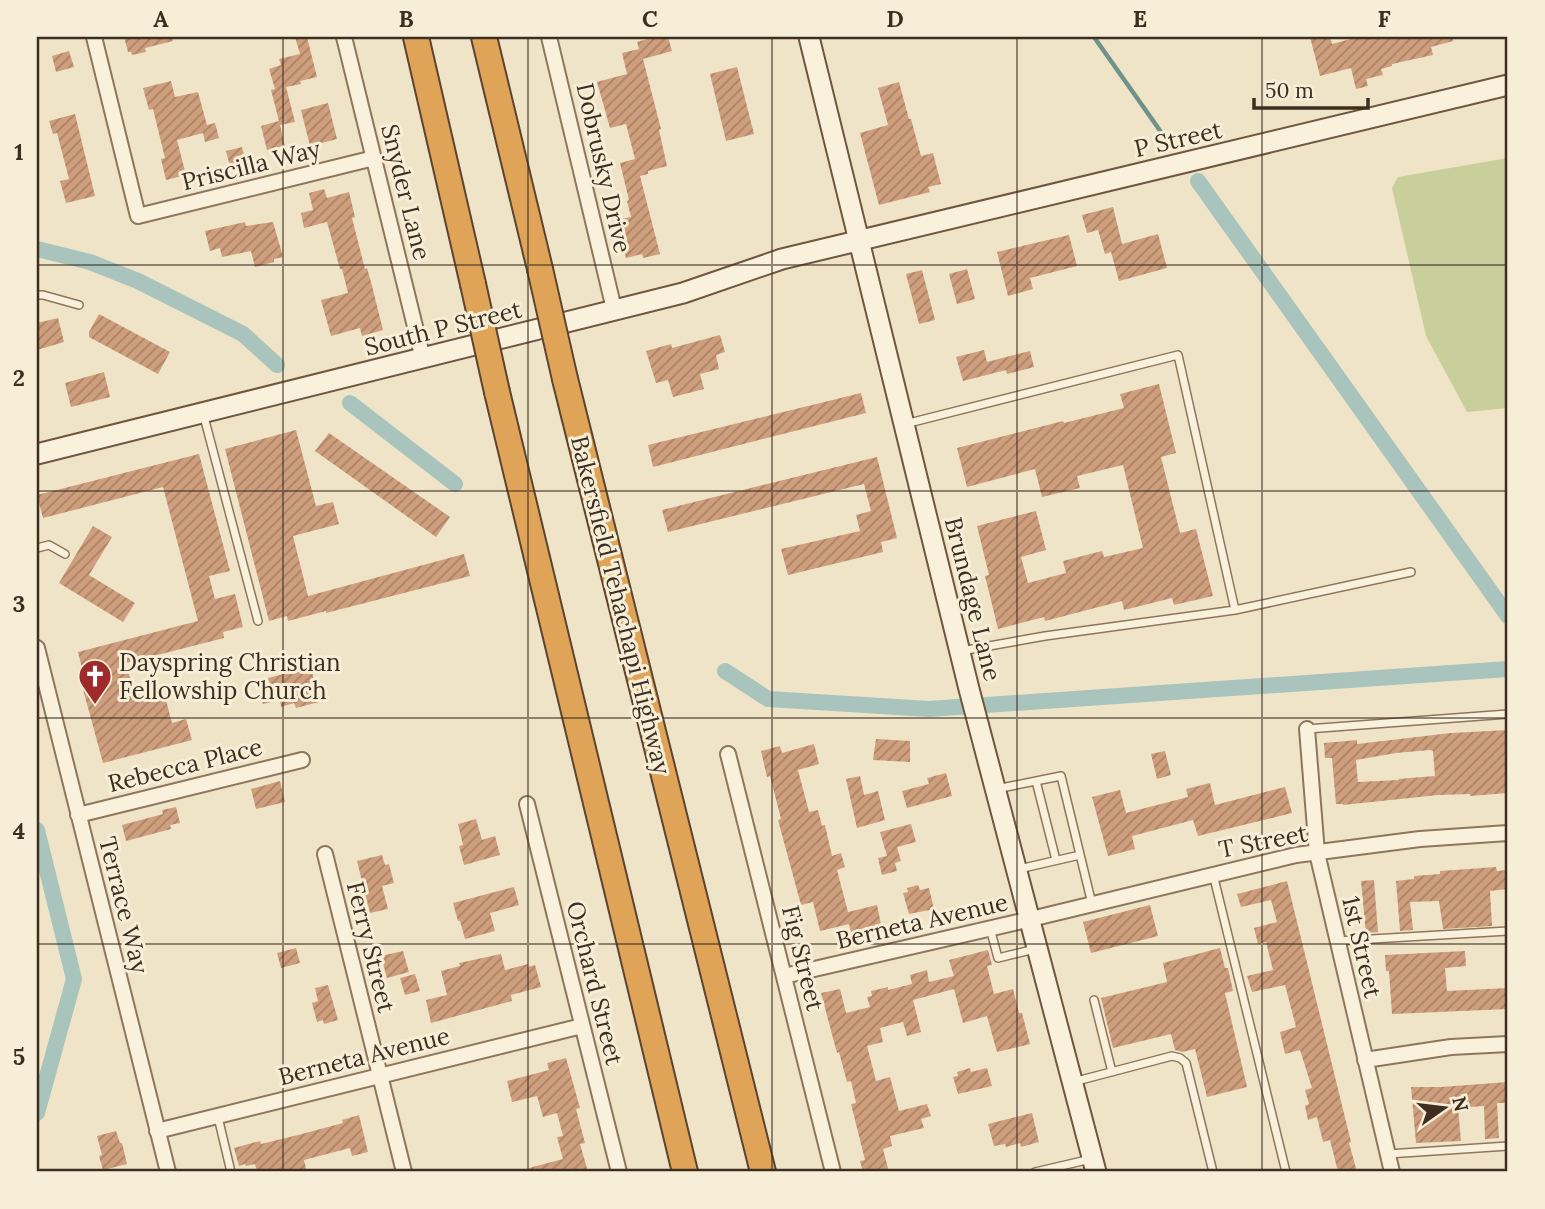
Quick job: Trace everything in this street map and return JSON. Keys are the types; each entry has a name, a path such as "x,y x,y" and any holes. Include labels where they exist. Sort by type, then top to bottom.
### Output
{"highway":[{"path":"416,37 497,392 685,1172"},
{"name":"Bakersfield Tehachapi Highway","path":"484,37 565,379 763,1172"}],"street":[{"name":"Priscilla Way","path":"94,37 138,216 374,158"},
{"name":"Snyder Lane","path":"344,37 423,359"},
{"name":"Dobrusky Drive","path":"549,37 614,309"},
{"name":"Brundage Lane","path":"809,37 969,689 1094,1166"},
{"name":"P Street","path":"858,240 1508,85"},
{"name":"South P Street","path":"37,454 683,293 782,259 858,240"},
{"name":"Terrace Way","path":"37,648 168,1172"},
{"name":"1st Street","path":"1307,729 1317,853 1392,1172"},
{"name":"Fig Street","path":"728,754 833,1172"},
{"name":"Rebecca Place","path":"78,815 302,760"},
{"name":"Orchard Street","path":"527,804 619,1172"},
{"name":"T Street","path":"1031,919 1296,855 1420,839 1508,833"},
{"name":"Ferry Street","path":"325,854 404,1172"},
{"name":"Berneta Avenue","path":"784,976 1031,919"},
{"name":"Berneta Avenue","path":"158,1131 582,1026"},
{"path":"1365,1060 1451,1047 1508,1044"}],"lane":[{"path":"37,295 79,305"},
{"path":"904,424 1178,355 1236,610"},
{"path":"203,413 258,621"},
{"path":"37,548 49,545 65,554"},
{"path":"960,652 1045,636 1236,610 1411,572"},
{"path":"1307,729 1508,714"},
{"path":"996,789 1061,776 1092,904"},
{"path":"1036,781 1056,860"},
{"path":"1017,869 1080,855"},
{"path":"1213,874 1286,1172"},
{"path":"990,929 998,958 1038,948"},
{"path":"1338,941 1508,930"},
{"path":"1094,1000 1112,1072"},
{"path":"1072,1082 1172,1056 1180,1058 1186,1063 1213,1172"},
{"path":"218,1116 232,1172"},
{"path":"1388,1154 1508,1146"},
{"path":"1041,1172 1094,1166"}],"green space":[{"path":"1508,158 1508,408 1467,412 1426,336 1392,188 1398,177"}],"building":[{"path":"124,37 172,37 173,41 145,48 146,52 132,55 128,52"},
{"path":"295,37 307,37 317,77 286,87 295,122 280,125 269,69 281,65 279,59 300,54"},
{"path":"668,37 672,51 643,59 661,129 659,130 667,166 640,176 660,254 643,258 642,254 626,258 616,220 631,217 620,163 635,159 626,124 610,128 597,82 627,74 622,53 639,49 637,42"},
{"path":"1310,37 1330,37 1332,44 1358,37 1453,37 1453,41 1431,47 1433,55 1381,69 1383,75 1366,79 1368,86 1356,89 1351,68 1320,76"},
{"path":"69,51 74,67 56,72 52,56"},
{"path":"737,67 754,134 726,141 710,74"},
{"path":"171,81 175,97 198,92 207,125 215,123 219,138 205,142 203,133 177,140 186,175 166,180 161,159 165,158 153,109 149,110 143,88"},
{"path":"899,82 921,156 933,153 941,184 928,187 930,192 879,205 860,133 888,125 878,88"},
{"path":"328,103 337,139 310,146 301,110"},
{"path":"75,114 95,196 66,203 60,181 69,179 57,133 53,134 49,121"},
{"path":"279,121 285,146 267,150 261,126"},
{"path":"242,147 247,166 231,170 226,151"},
{"path":"324,189 327,198 349,192 355,217 352,218 383,330 362,336 360,328 331,336 321,300 348,293 327,222 304,228 301,213 313,210 309,193"},
{"path":"1113,207 1122,244 1158,234 1167,268 1119,281 1111,252 1105,254 1098,230 1087,233 1082,215"},
{"path":"245,222 246,226 273,222 283,257 255,267 251,251 222,257 220,248 210,251 205,231"},
{"path":"1069,235 1077,266 1030,278 1033,289 1008,296 997,252"},
{"path":"967,269 975,299 957,304 949,274"},
{"path":"922,270 935,320 919,324 906,274"},
{"path":"99,314 170,352 158,374 89,337"},
{"path":"58,318 64,342 37,350 37,323"},
{"path":"720,335 725,352 716,355 719,369 700,374 704,389 673,397 668,380 656,383 646,351 671,344 672,348"},
{"path":"984,350 987,362 1030,351 1034,367 1007,374 1006,370 963,381 956,357"},
{"path":"104,372 110,397 71,407 65,383"},
{"path":"1159,384 1176,453 1161,457 1180,533 1196,529 1213,596 1174,605 1172,598 1124,610 1122,601 1045,621 1044,617 998,629 985,576 989,575 977,526 1036,511 1046,550 1021,557 1028,583 1066,573 1063,561 1102,551 1104,557 1143,548 1123,465 1077,476 1080,488 1042,497 1035,469 967,487 957,448 1124,408 1120,394"},
{"path":"861,393 866,413 653,467 648,445"},
{"path":"296,430 316,506 333,502 339,524 293,536 308,596 464,554 470,576 326,613 288,621 287,616 269,621 225,449"},
{"path":"329,433 450,517 436,537 315,451"},
{"path":"199,454 230,571 209,576 215,599 235,594 243,627 223,632 224,638 126,663 135,696 163,689 172,723 186,719 192,740 103,763 81,682 85,681 78,652 198,621 163,487 43,518 37,495"},
{"path":"877,457 897,538 881,542 883,552 788,575 781,549 860,531 856,515 871,511 864,484 668,532 662,510"},
{"path":"93,526 112,537 89,575 135,603 123,622 59,583"},
{"path":"311,667 319,702 296,708 294,703 281,707 280,700 263,704 259,687 270,684 268,678"},
{"path":"1508,730 1508,793 1438,795 1336,804 1332,758 1325,758 1324,743 1357,740 1357,744 1451,733","holes":["1433,751 1435,776 1358,782 1356,760 1396,753"]},
{"path":"876,739 910,741 910,762 873,760"},
{"path":"814,744 819,764 798,770 809,812 818,810 822,826 825,825 832,856 841,853 845,867 837,870 848,912 877,905 881,924 851,932 849,924 820,931 813,902 801,905 778,820 781,819 770,776 767,777 761,751 780,746 782,753"},
{"path":"1165,751 1171,775 1157,779 1151,754"},
{"path":"946,773 952,796 907,808 902,791 929,784 927,778"},
{"path":"860,776 864,795 878,791 885,820 857,828 846,779"},
{"path":"280,781 285,802 256,809 251,789"},
{"path":"1210,783 1215,805 1285,787 1292,813 1198,836 1193,820 1132,836 1135,849 1108,856 1092,797 1120,790 1126,813 1188,797 1186,789"},
{"path":"176,807 180,823 170,825 171,829 126,841 122,825 163,814 162,810"},
{"path":"476,819 482,840 495,836 500,855 464,865 459,846 463,845 458,824"},
{"path":"911,824 916,842 897,847 901,861 895,863 897,871 882,875 878,858 887,856 880,832"},
{"path":"382,855 385,865 389,864 394,883 382,886 388,909 370,913 357,861"},
{"path":"1496,867 1497,871 1506,870 1507,889 1490,891 1492,926 1443,929 1439,901 1410,902 1413,930 1400,931 1396,881 1414,879 1414,876 1440,874 1440,871"},
{"path":"1374,880 1378,932 1366,933 1361,881"},
{"path":"1287,881 1357,1172 1338,1172 1330,1140 1323,1142 1317,1117 1308,1120 1305,1106 1309,1104 1305,1090 1312,1088 1300,1050 1285,1054 1280,1032 1296,1027 1285,985 1252,992 1247,976 1273,970 1266,942 1258,944 1254,928 1277,922 1271,900 1241,907 1237,894"},
{"path":"918,885 920,890 929,888 934,909 909,914 903,893 908,892 907,888"},
{"path":"514,887 519,905 490,913 495,931 465,939 453,903"},
{"path":"1150,905 1158,936 1091,953 1083,922"},
{"path":"296,948 300,963 281,968 277,953"},
{"path":"1220,948 1233,991 1225,993 1247,1087 1207,1097 1195,1049 1182,1052 1175,1050 1171,1034 1113,1048 1101,998 1167,982 1163,963"},
{"path":"988,950 992,965 987,966 994,994 1013,989 1030,1044 997,1052 987,1016 963,1023 954,989 913,1000 921,1032 907,1036 903,1022 880,1028 883,1042 867,1046 876,1081 890,1077 899,1111 927,1104 931,1116 921,1119 924,1128 890,1136 892,1146 883,1149 889,1172 863,1172 860,1161 865,1160 851,1104 856,1103 851,1081 847,1082 839,1052 837,1053 821,993 840,989 846,1013 870,1007 867,997 872,996 871,991 912,984 910,975 927,970 929,982 954,976 949,960"},
{"path":"403,951 409,972 387,978 381,956"},
{"path":"1465,951 1466,966 1445,968 1447,991 1508,988 1508,1009 1392,1014 1385,955"},
{"path":"501,954 505,970 528,964 528,967 535,965 541,987 511,995 512,1001 431,1023 426,1000 447,995 441,971 460,966 459,963"},
{"path":"415,974 420,991 405,995 400,978"},
{"path":"328,985 338,1020 324,1024 323,1020 317,1022 312,1003 318,1001 315,988"},
{"path":"566,1058 580,1108 576,1109 585,1143 580,1144 588,1172 530,1172 529,1168 563,1159 557,1137 563,1136 557,1113 543,1117 537,1096 512,1102 507,1081 549,1070 547,1063"},
{"path":"970,1068 971,1072 987,1068 992,1086 958,1094 953,1077 958,1076 957,1072"},
{"path":"1508,1082 1508,1103 1497,1103 1499,1138 1485,1139 1484,1106 1458,1108 1461,1141 1416,1143 1411,1087"},
{"path":"1032,1113 1039,1142 1021,1147 1020,1143 1006,1147 1005,1144 994,1146 988,1124"},
{"path":"359,1115 368,1152 352,1156 350,1148 304,1160 307,1172 257,1172 255,1164 239,1166 234,1148 298,1135 343,1123 342,1120"},
{"path":"116,1131 127,1164 103,1170 97,1136"}],"waterway":[{"path":"1094,37 1161,132"},
{"path":"1198,181 1508,616"},
{"path":"37,249 90,262 138,281 243,334 277,365"},
{"path":"350,403 455,484"},
{"path":"725,671 768,699 929,709 1508,669"},
{"path":"37,830 74,979 37,1113"}],"place":[{"name":"Dayspring Christian Fellowship Church","path":"95,706"}]}
